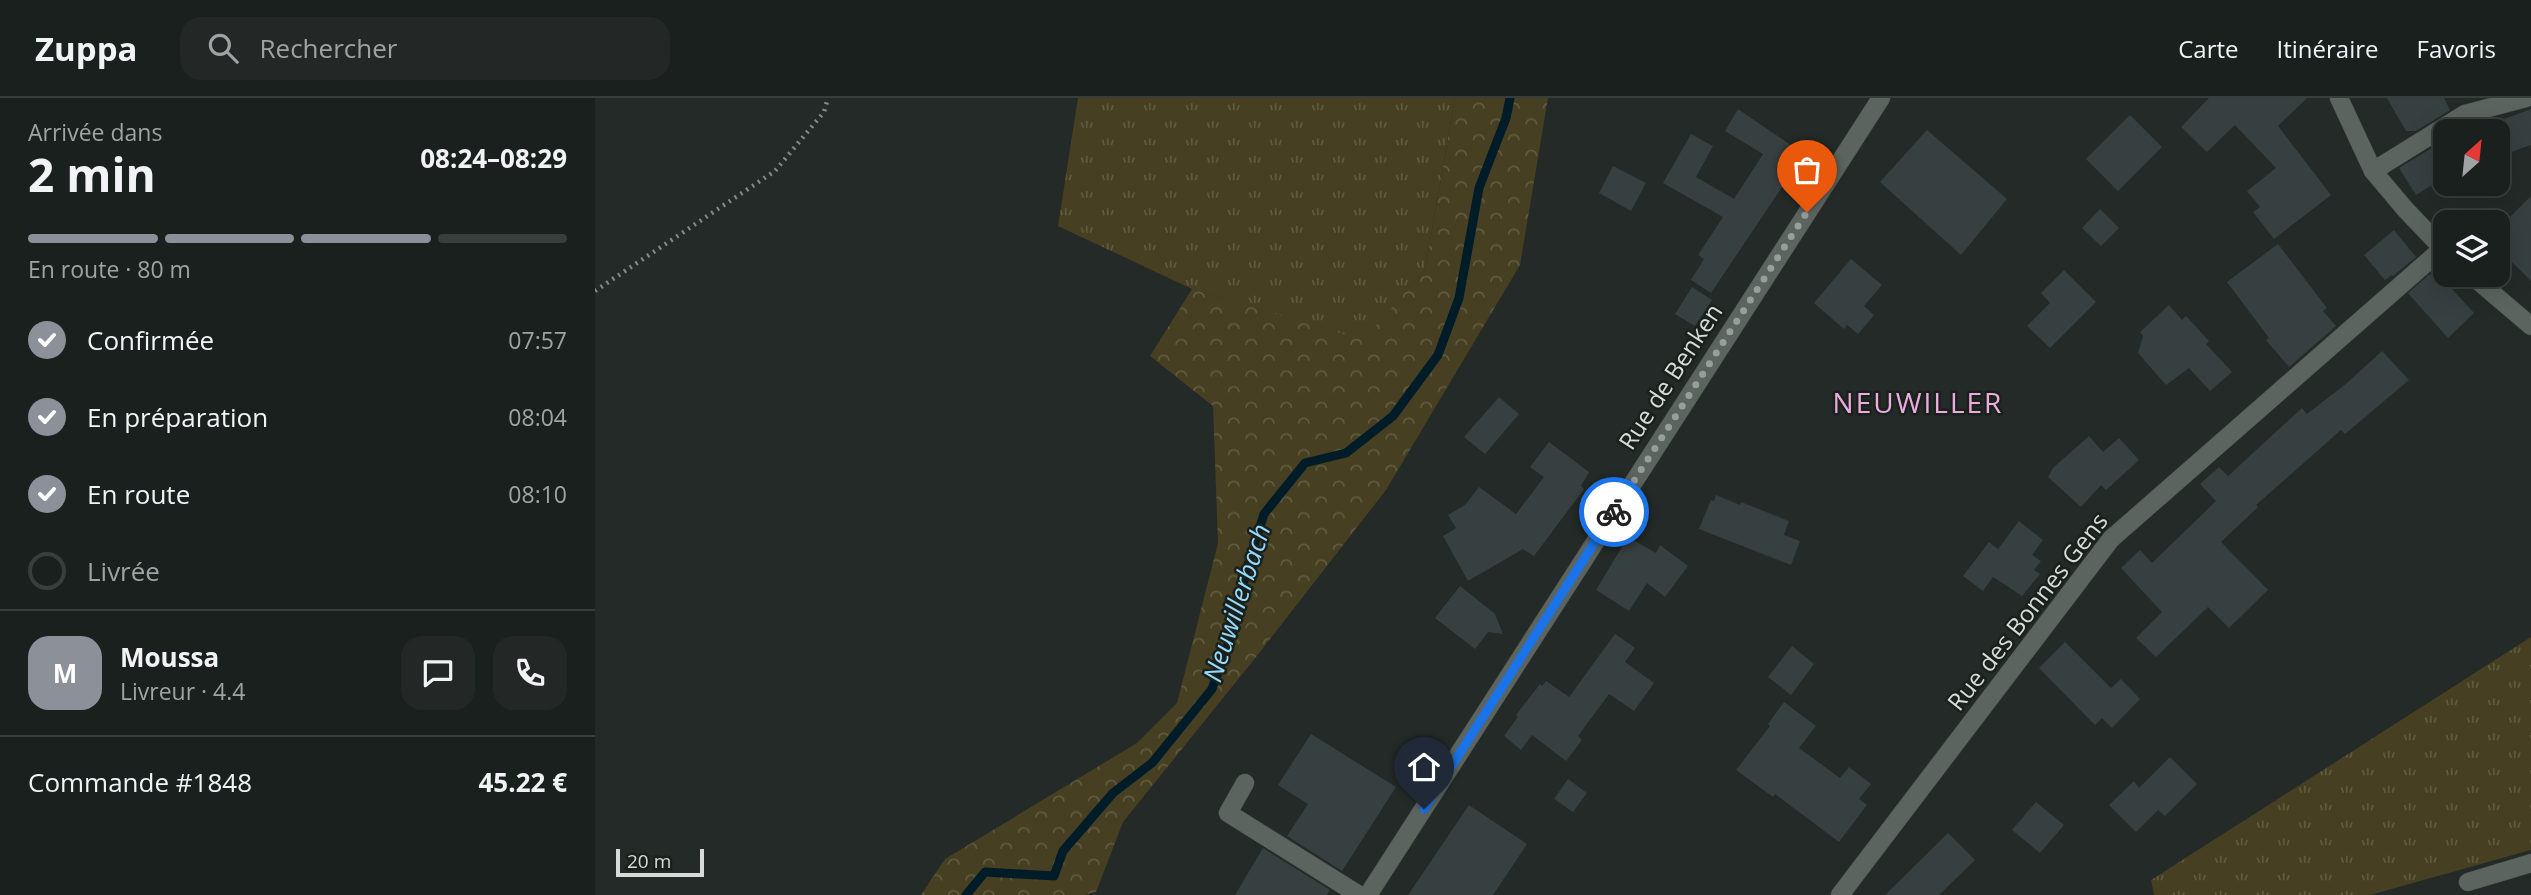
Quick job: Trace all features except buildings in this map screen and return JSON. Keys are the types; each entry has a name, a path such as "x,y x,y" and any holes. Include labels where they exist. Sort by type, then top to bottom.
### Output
{"street":[{"name":"Rue de Benken","path":"1368,895 1881,98"},
{"path":"2339,98 2373,171 2433,238"},
{"path":"2373,171 2465,114 2526,98"},
{"name":"Rue des Bonnes Gens","path":"1840,895 2111,539 2433,260"},
{"path":"2485,287 2531,326"},
{"path":"1245,783 1228,813 1359,895"},
{"path":"2468,882 2531,863"}],"path":[{"path":"595,290 775,171 824,112 828,98"}],"green space":[{"path":"1078,98 1455,98 1425,270 1363,341 1192,289 1058,226"},
{"path":"1455,98 1548,98 1520,265 1386,490 1123,822 1096,892 1084,895 921,895 945,859 1137,743 1177,703 1218,543 1213,406 1150,356 1192,289 1363,340 1425,270"},
{"path":"2531,637 2531,850 2370,895 2154,895 2151,880"}],"waterway":[{"name":"Neuwillerbach","path":"966,895 985,872 1054,876 1063,851 1113,793 1152,763 1212,689 1234,629 1246,571 1264,514 1305,463 1346,453 1393,416 1438,355 1459,298 1479,188 1506,118 1510,98"}],"way so far":[{"path":"1614,512 1807,212"}],"district":[{"name":"NEUWILLER","path":"1918,403"}],"route":[{"path":"1424,809 1614,512"}]}
